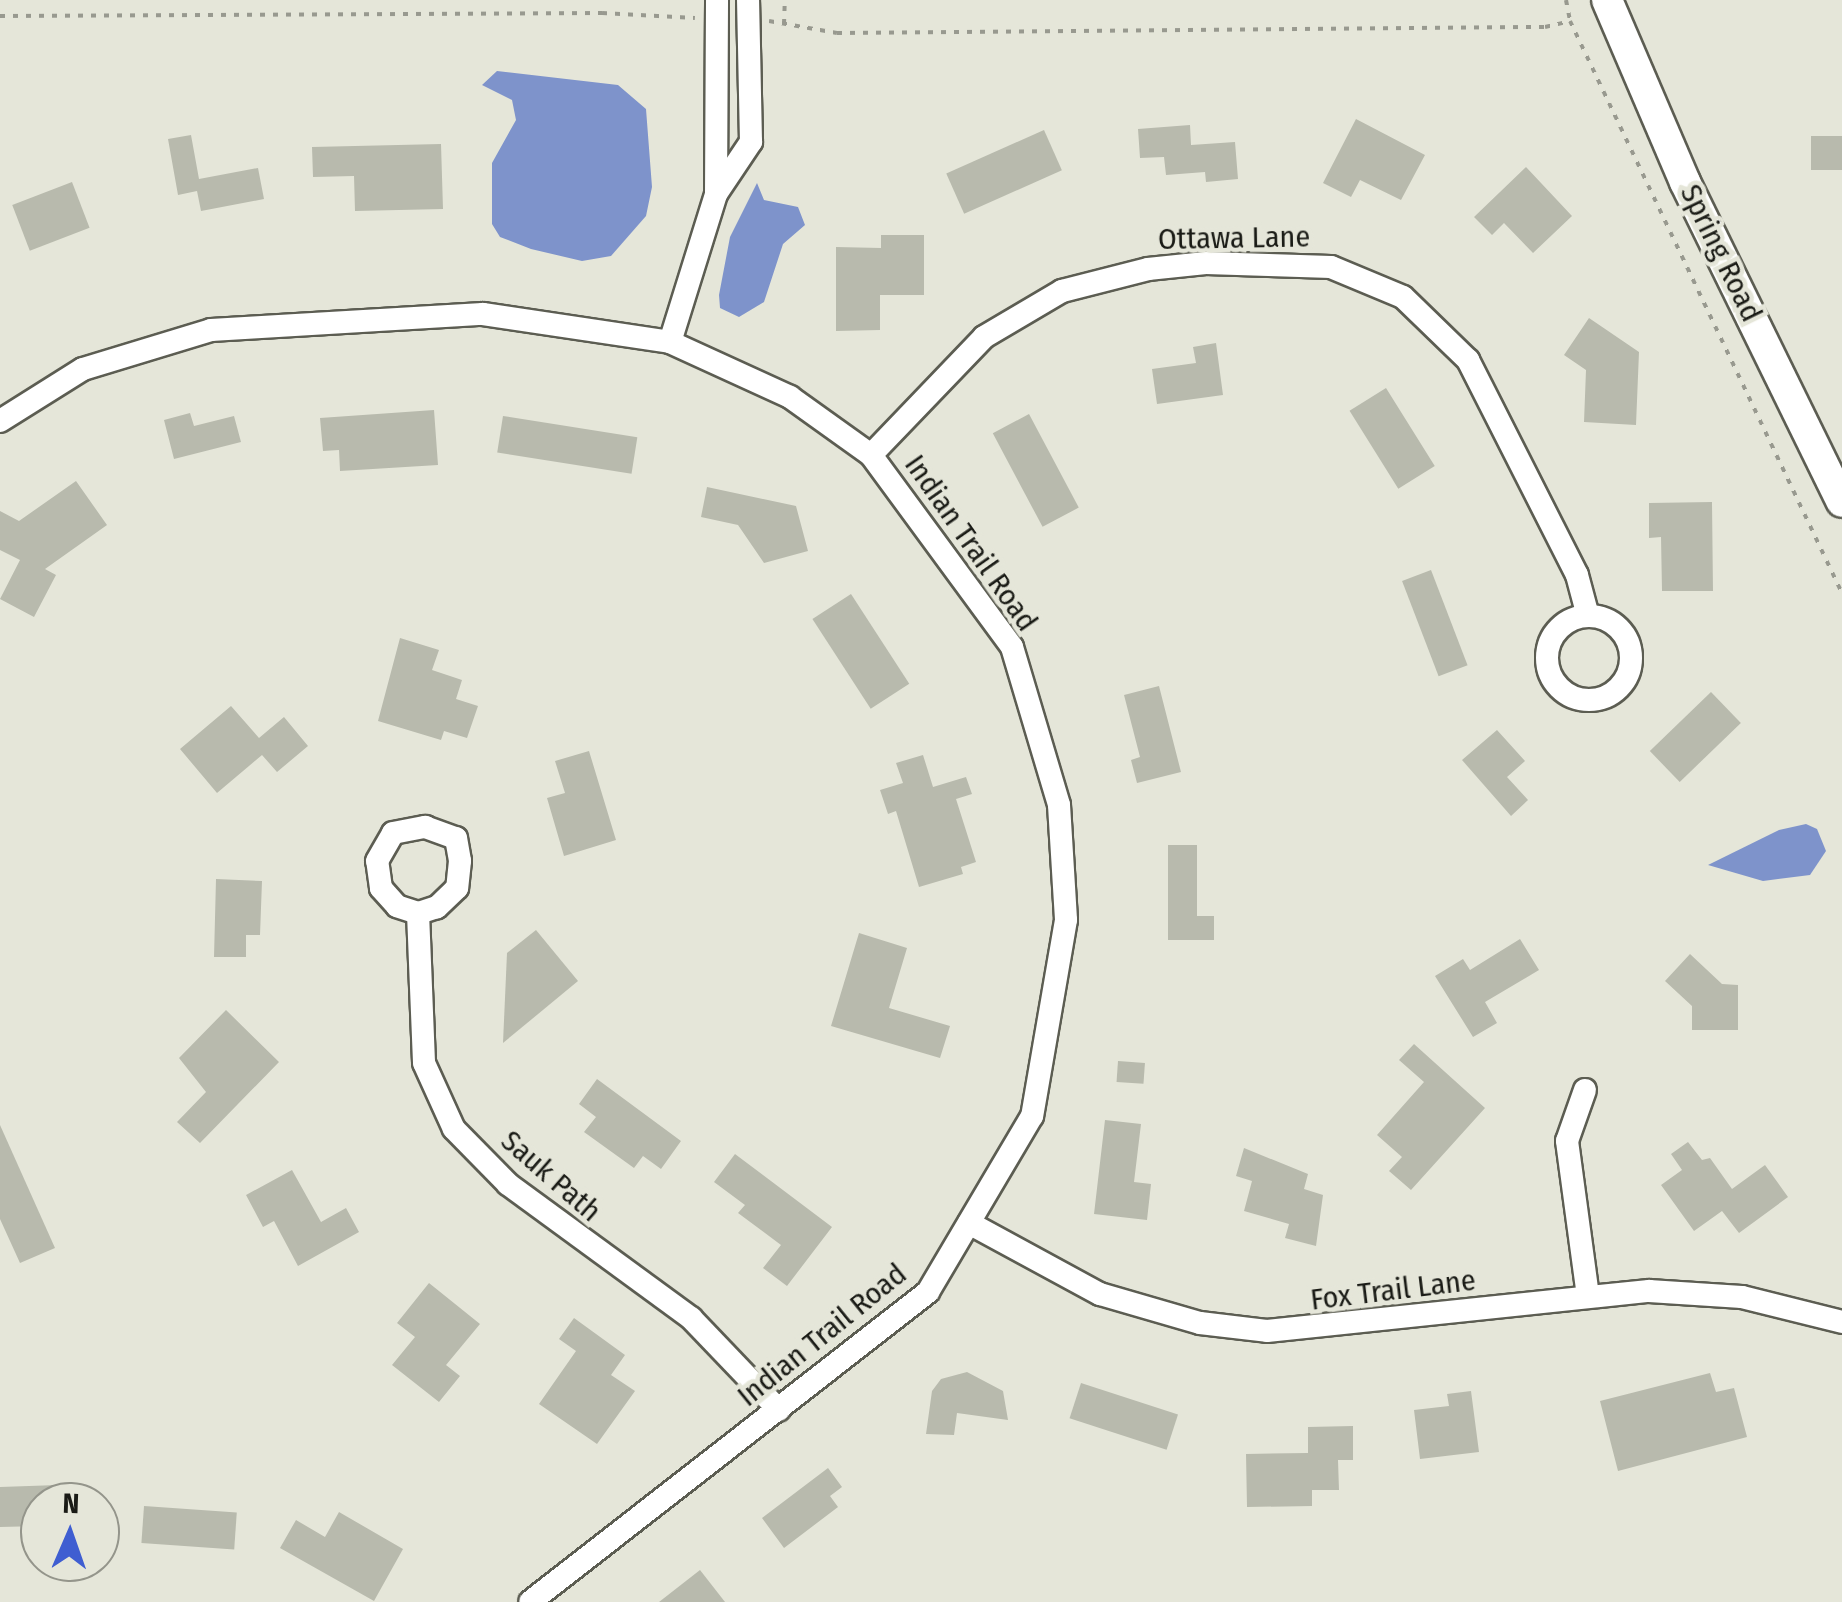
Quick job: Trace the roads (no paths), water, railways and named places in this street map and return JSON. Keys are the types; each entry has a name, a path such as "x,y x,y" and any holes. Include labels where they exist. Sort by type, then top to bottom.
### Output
{"street":[{"path":"716,0 716,194"},
{"path":"670,342 716,194 751,142 748,0"},
{"name":"Spring Road","path":"1607,0 1685,182 1842,502"},
{"name":"Ottawa Lane","path":"871,454 984,337 1062,291 1132,272 1206,263 1331,268 1403,297 1468,360 1576,575 1588,616"},
{"name":"Indian Trail Road","path":"0,421 83,369 212,330 483,314 670,342 790,396 871,454 1012,647 1059,805 1066,920 1032,1116 928,1292 530,1602"},
{"name":"Sauk Path","path":"418,913 424,1063 454,1129 508,1184 691,1318 779,1410"},
{"path":"1585,1090 1566,1141 1588,1297"},
{"name":"Fox Trail Lane","path":"969,1223 1100,1294 1200,1324 1302,1332 1588,1297 1700,1292 1842,1322"}],"water":[{"path":"497,71 618,85 646,109 652,187 646,216 611,256 582,261 500,237 492,224 492,163 516,120 512,100 482,85"},
{"path":"757,183 764,200 798,207 805,225 783,244 764,302 739,317 720,308 719,295 730,237"},
{"path":"1806,824 1817,829 1826,851 1810,875 1763,881 1708,865 1779,830"}]}
